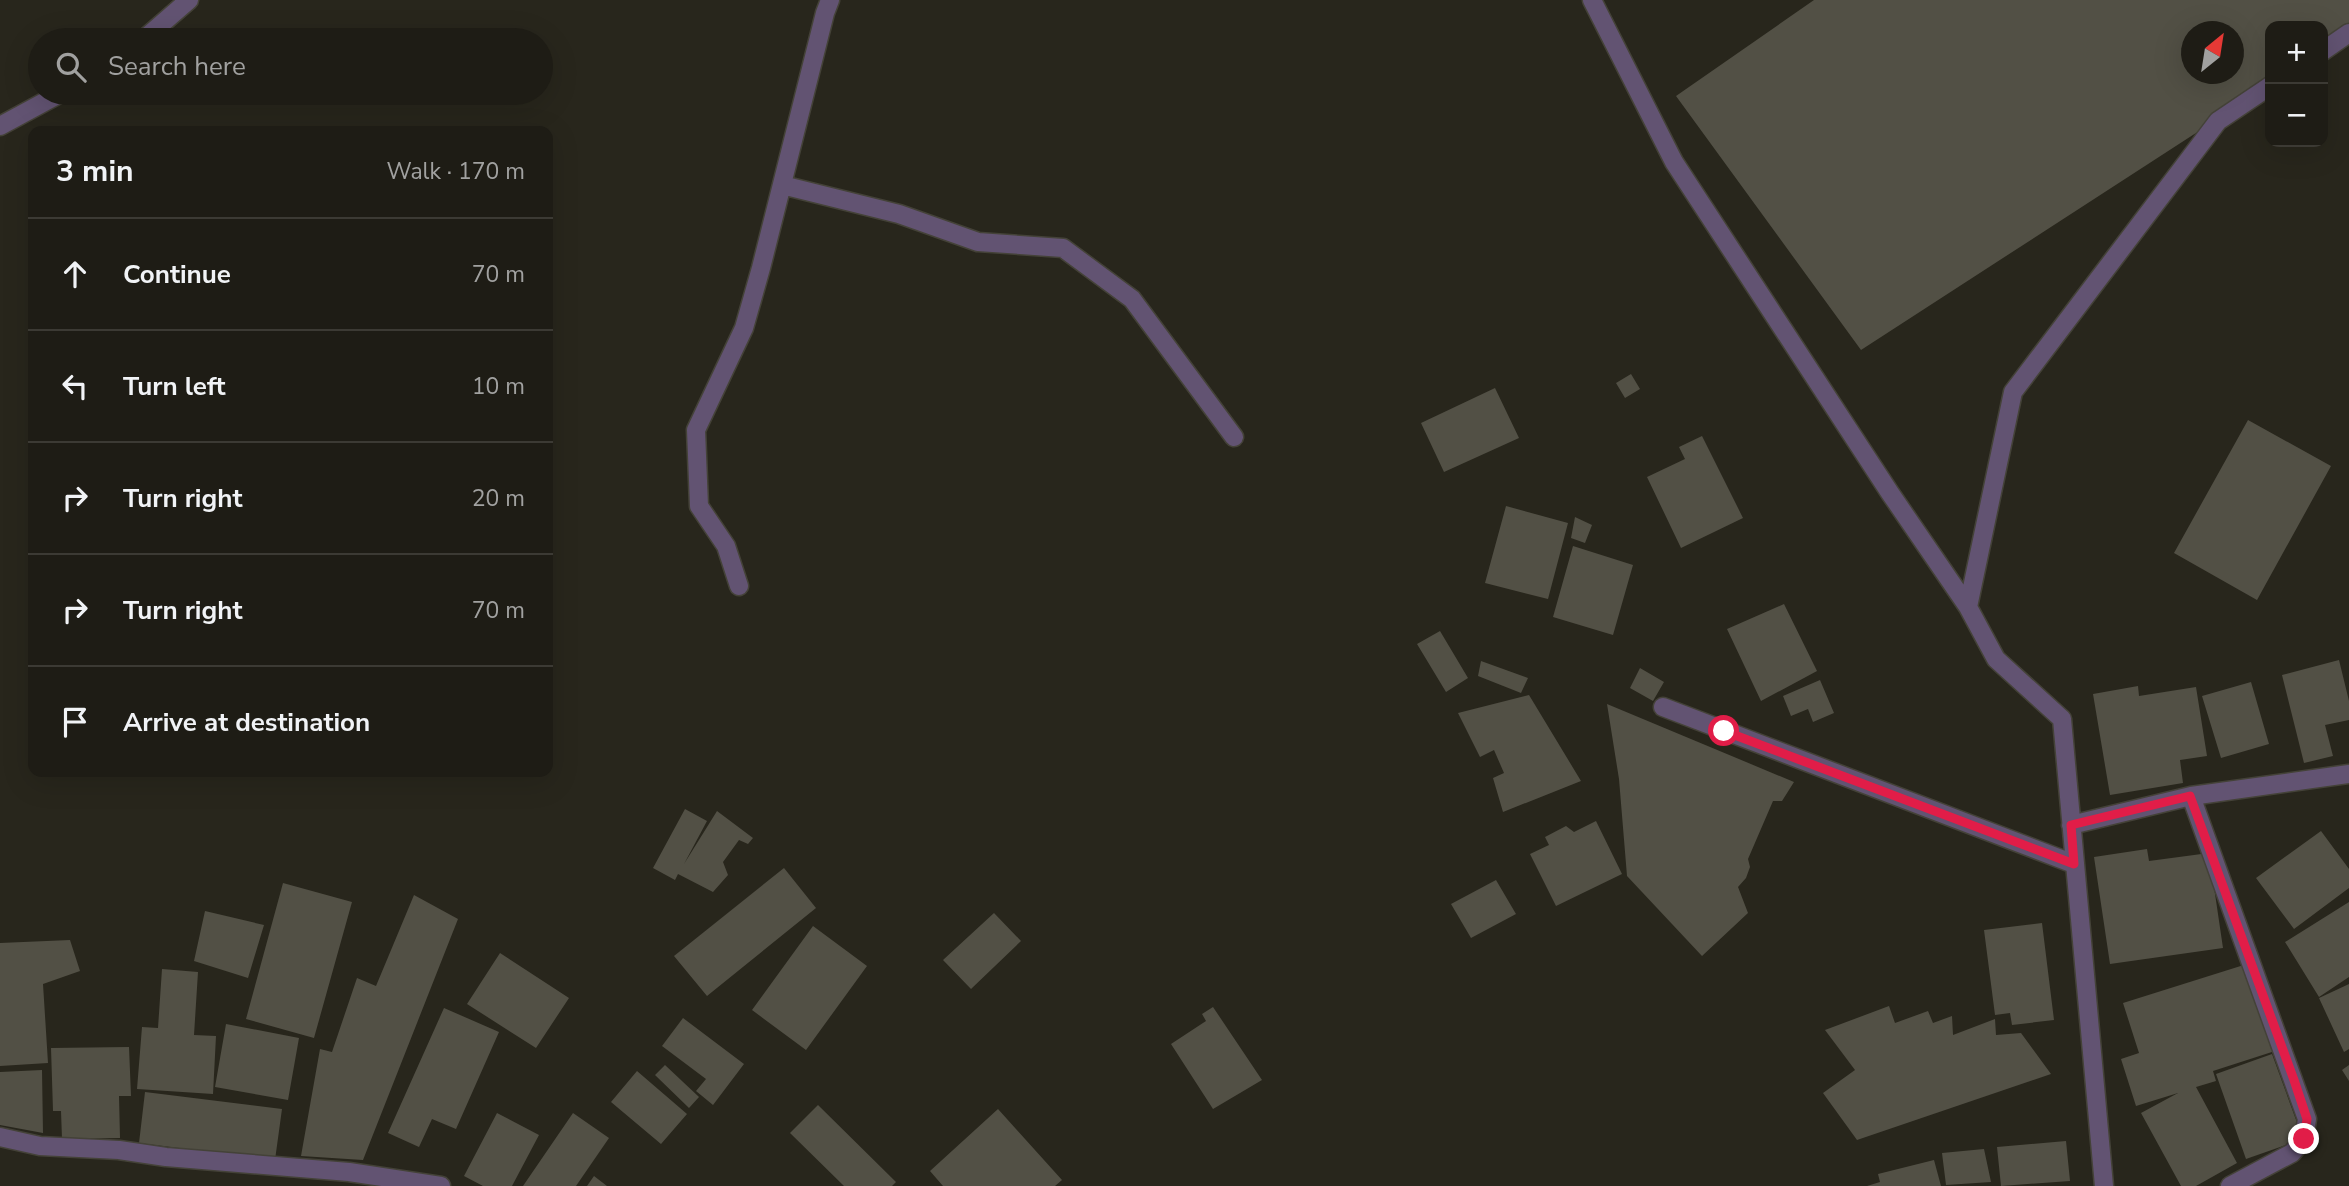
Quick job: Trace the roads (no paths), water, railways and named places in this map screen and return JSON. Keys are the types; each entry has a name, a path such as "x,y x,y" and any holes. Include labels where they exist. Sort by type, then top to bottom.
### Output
{"street":[{"path":"157,28 189,0"},
{"path":"739,586 726,546 699,506 696,430 744,328 830,0"},
{"path":"1592,0 1674,162 1968,607 1996,659 2062,719 2104,1186"},
{"path":"2328,48 2349,33"},
{"path":"1968,607 2013,392 2218,121 2265,89"},
{"path":"0,126 39,105"},
{"path":"782,184 899,214 978,242 1063,248 1132,299 1234,437"},
{"path":"1663,707 2074,864"},
{"path":"2071,825 2190,796 2349,775"},
{"path":"2190,796 2307,1119 2304,1139 2292,1153 2230,1186"},
{"path":"0,1137 40,1146 120,1150 166,1157 349,1172 441,1186"}]}
